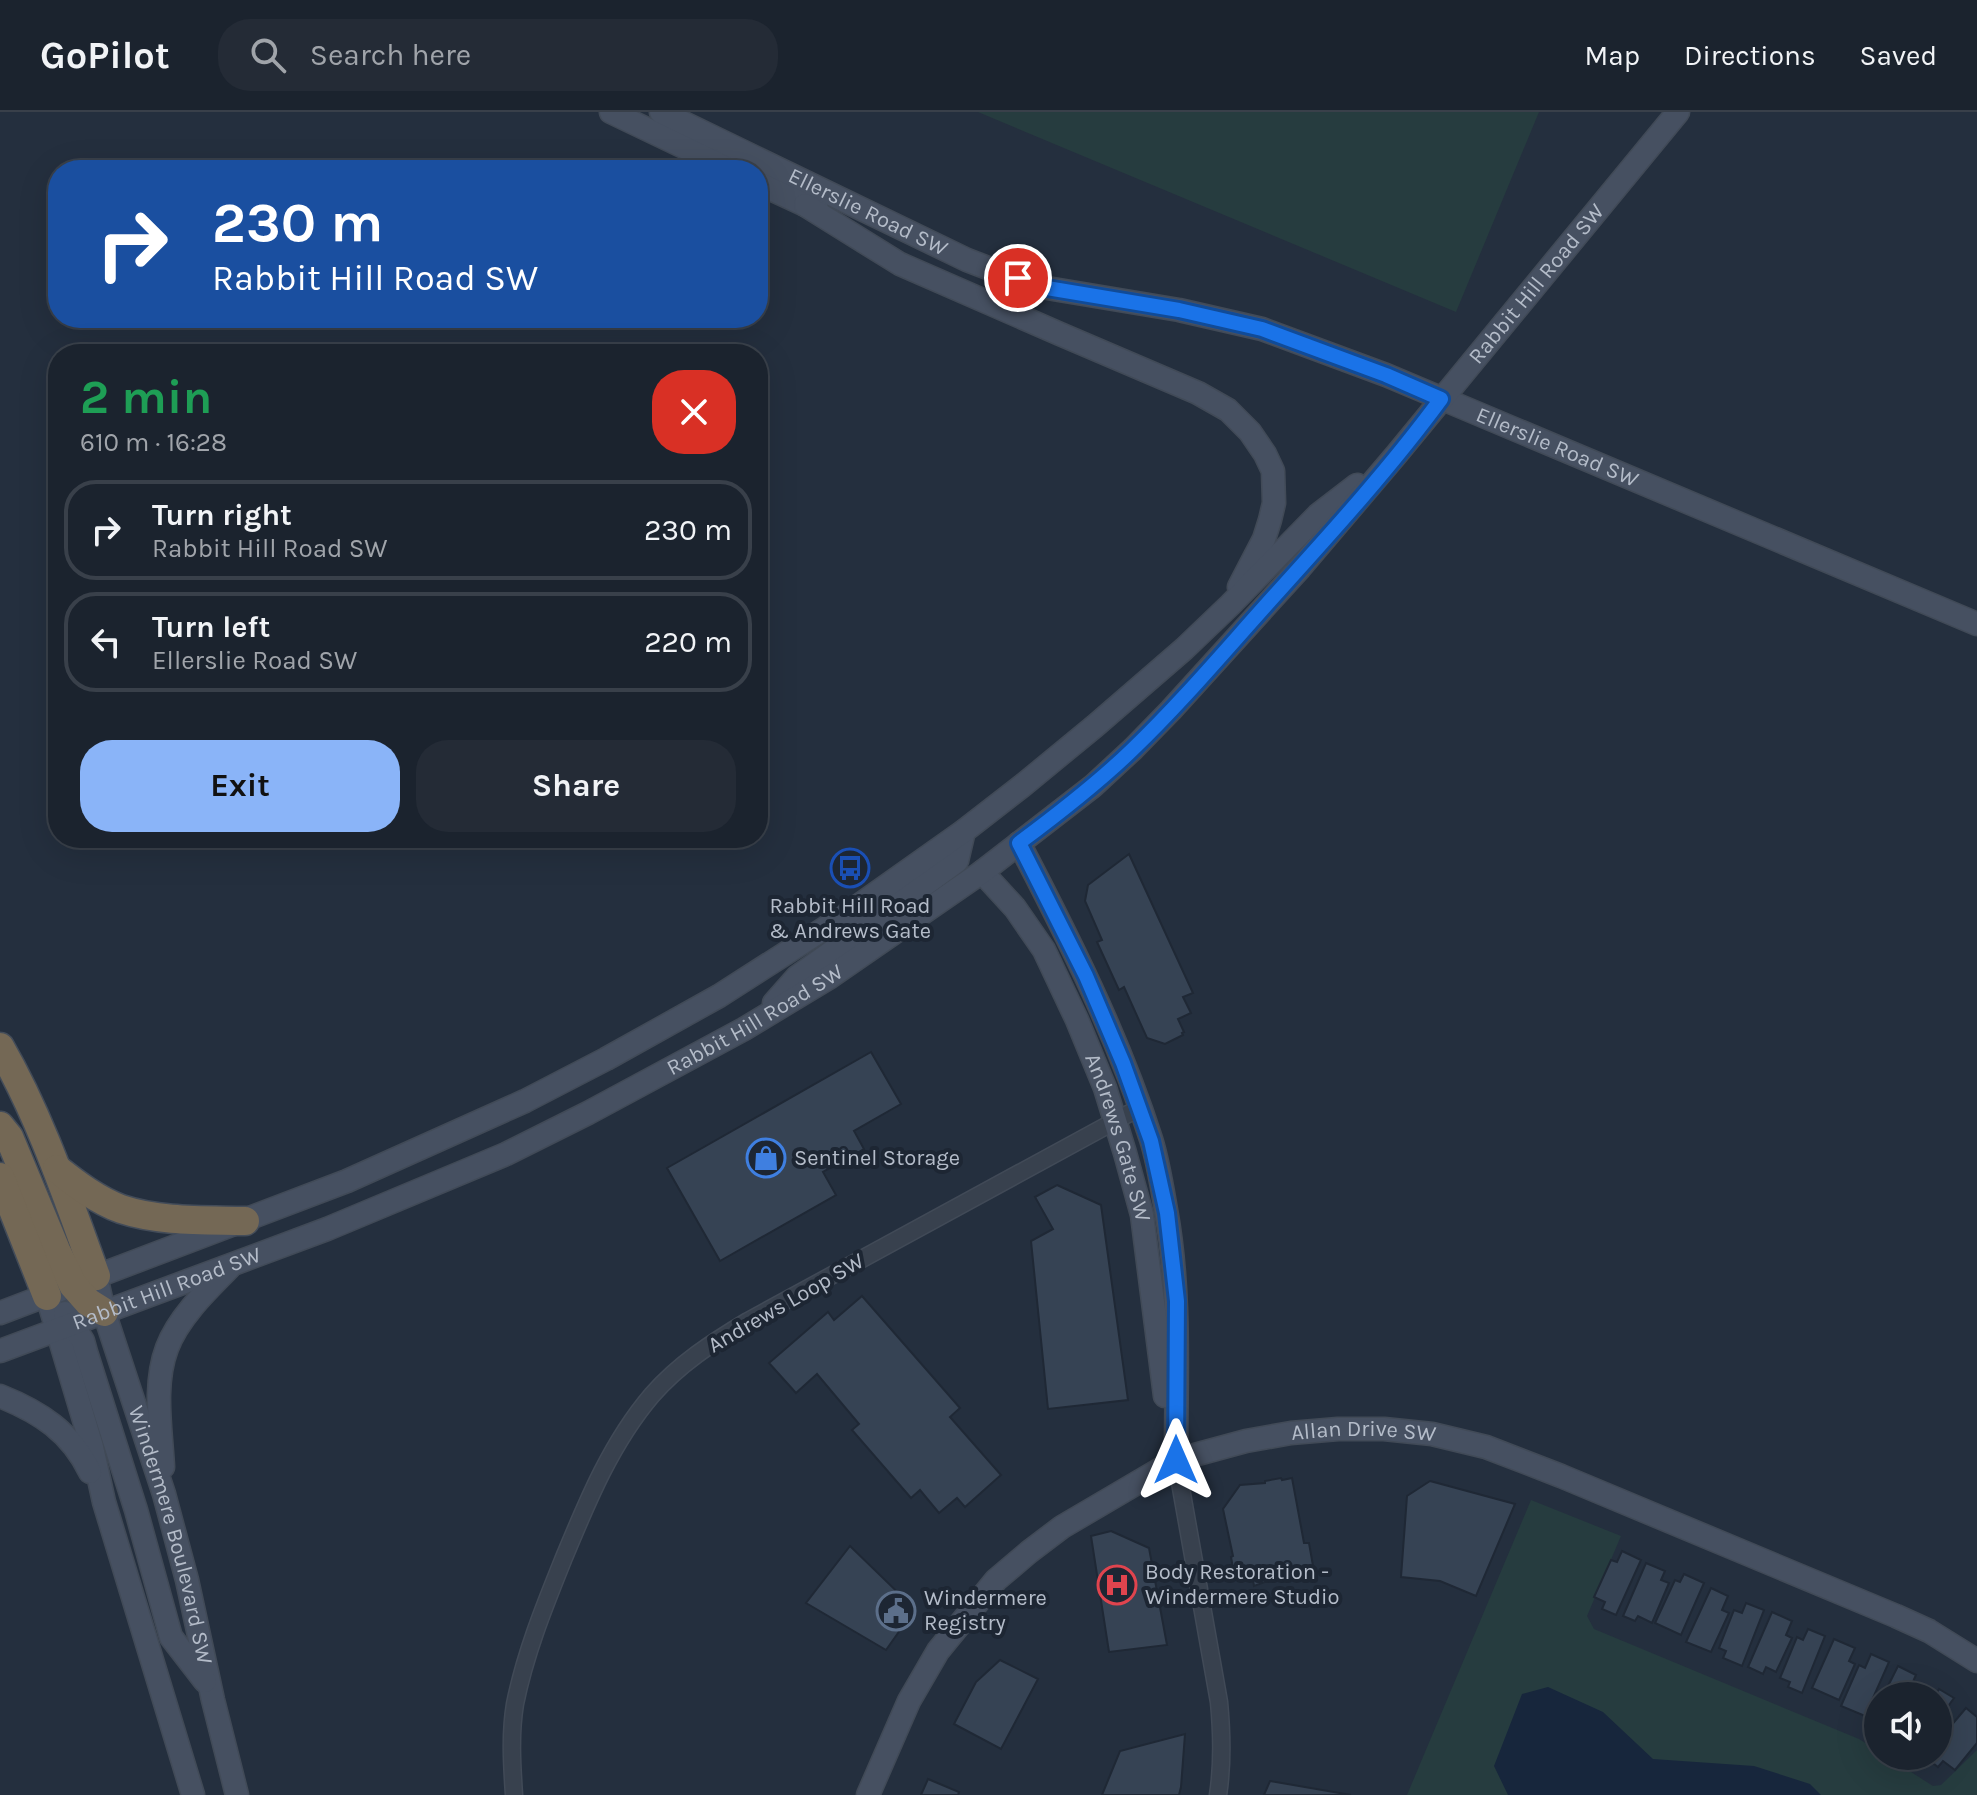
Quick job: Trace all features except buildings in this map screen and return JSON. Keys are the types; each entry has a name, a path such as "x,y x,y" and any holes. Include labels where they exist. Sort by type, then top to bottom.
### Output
{"highway":[{"path":"0,1047 57,1169 72,1286"},
{"path":"0,1126 9,1137 72,1286"},
{"path":"57,1169 86,1190 125,1210 163,1218 245,1221"},
{"path":"0,1177 72,1286 104,1312"}],"main road":[{"path":"611,112 711,160"},
{"name":"Ellerslie Road SW","path":"661,112 760,160"},
{"name":"Rabbit Hill Road SW","path":"0,1351 233,1265 506,1154 644,1084 760,1019 830,977 982,872 1093,786 1143,739 1300,568 1678,112"},
{"name":"Ellerslie Road SW","path":"768,164 967,260 1035,286 1179,310 1262,329 1386,375 1977,624"},
{"name":"Ellerslie Road SW","path":"768,188 968,279 1015,289 1035,286"},
{"path":"805,205 900,264 1198,393 1228,410 1250,432 1265,454 1273,471 1274,503 1264,539 1230,605"},
{"name":"Rabbit Hill Road SW","path":"0,1313 245,1221 432,1144 525,1101 719,996 844,916 964,831 1095,726 1184,649 1318,515 1396,455"},
{"path":"760,1019 797,977 957,861 964,831"},
{"name":"Andrews Gate SW","path":"1019,843 1086,976 1123,1063 1151,1141 1167,1213 1177,1301 1176,1460"},
{"name":"Andrews Gate SW","path":"982,872 1015,908 1044,950 1094,1061 1116,1122 1142,1215 1158,1352 1176,1460"},
{"path":"164,1494 159,1388 168,1346 201,1297 233,1265"},
{"path":"72,1286 65,1327 104,1502 193,1795"},
{"name":"Windermere Boulevard SW","path":"104,1312 164,1494 237,1795"},
{"path":"65,1327 83,1341 136,1510 171,1637 210,1687"},
{"path":"0,1396 29,1408 63,1432 82,1455 104,1502"},
{"name":"Allan Drive SW","path":"868,1795 909,1701 938,1651 996,1580 1062,1527 1176,1460 1246,1441 1291,1433 1384,1429 1432,1434 1486,1447 1896,1616 1929,1631 1977,1661"}],"street":[{"name":"Andrews Loop SW","path":"514,1795 512,1752 515,1707 538,1622 605,1465 631,1422 654,1394 713,1342 748,1321 1139,1108"},
{"path":"1176,1460 1219,1702 1223,1739 1218,1795"}],"green space":[{"path":"978,112 1539,112 1456,312"},
{"path":"1531,1500 1621,1536 1587,1616 1594,1629 1859,1739 1864,1742 1864,1770 1908,1770 1933,1786 1941,1785 1977,1750 1977,1795 1407,1795"}],"water":[{"path":"1548,1687 1603,1712 1653,1759 1754,1766 1810,1784 1821,1795 1508,1795 1494,1766 1522,1694"}],"place":[{"name":"Rabbit Hill Road & Andrews Gate","path":"850,868"},
{"name":"Sentinel Storage","path":"766,1158"},
{"name":"Body Restoration - Windermere Studio","path":"1117,1585"},
{"name":"Windermere Registry","path":"896,1611"}],"route":[{"path":"1018,278 1035,286 1179,310 1262,329 1441,399 1300,568 1171,710 1093,786 1019,843 1086,976 1123,1063 1151,1141 1167,1213 1177,1301 1176,1460"}]}
